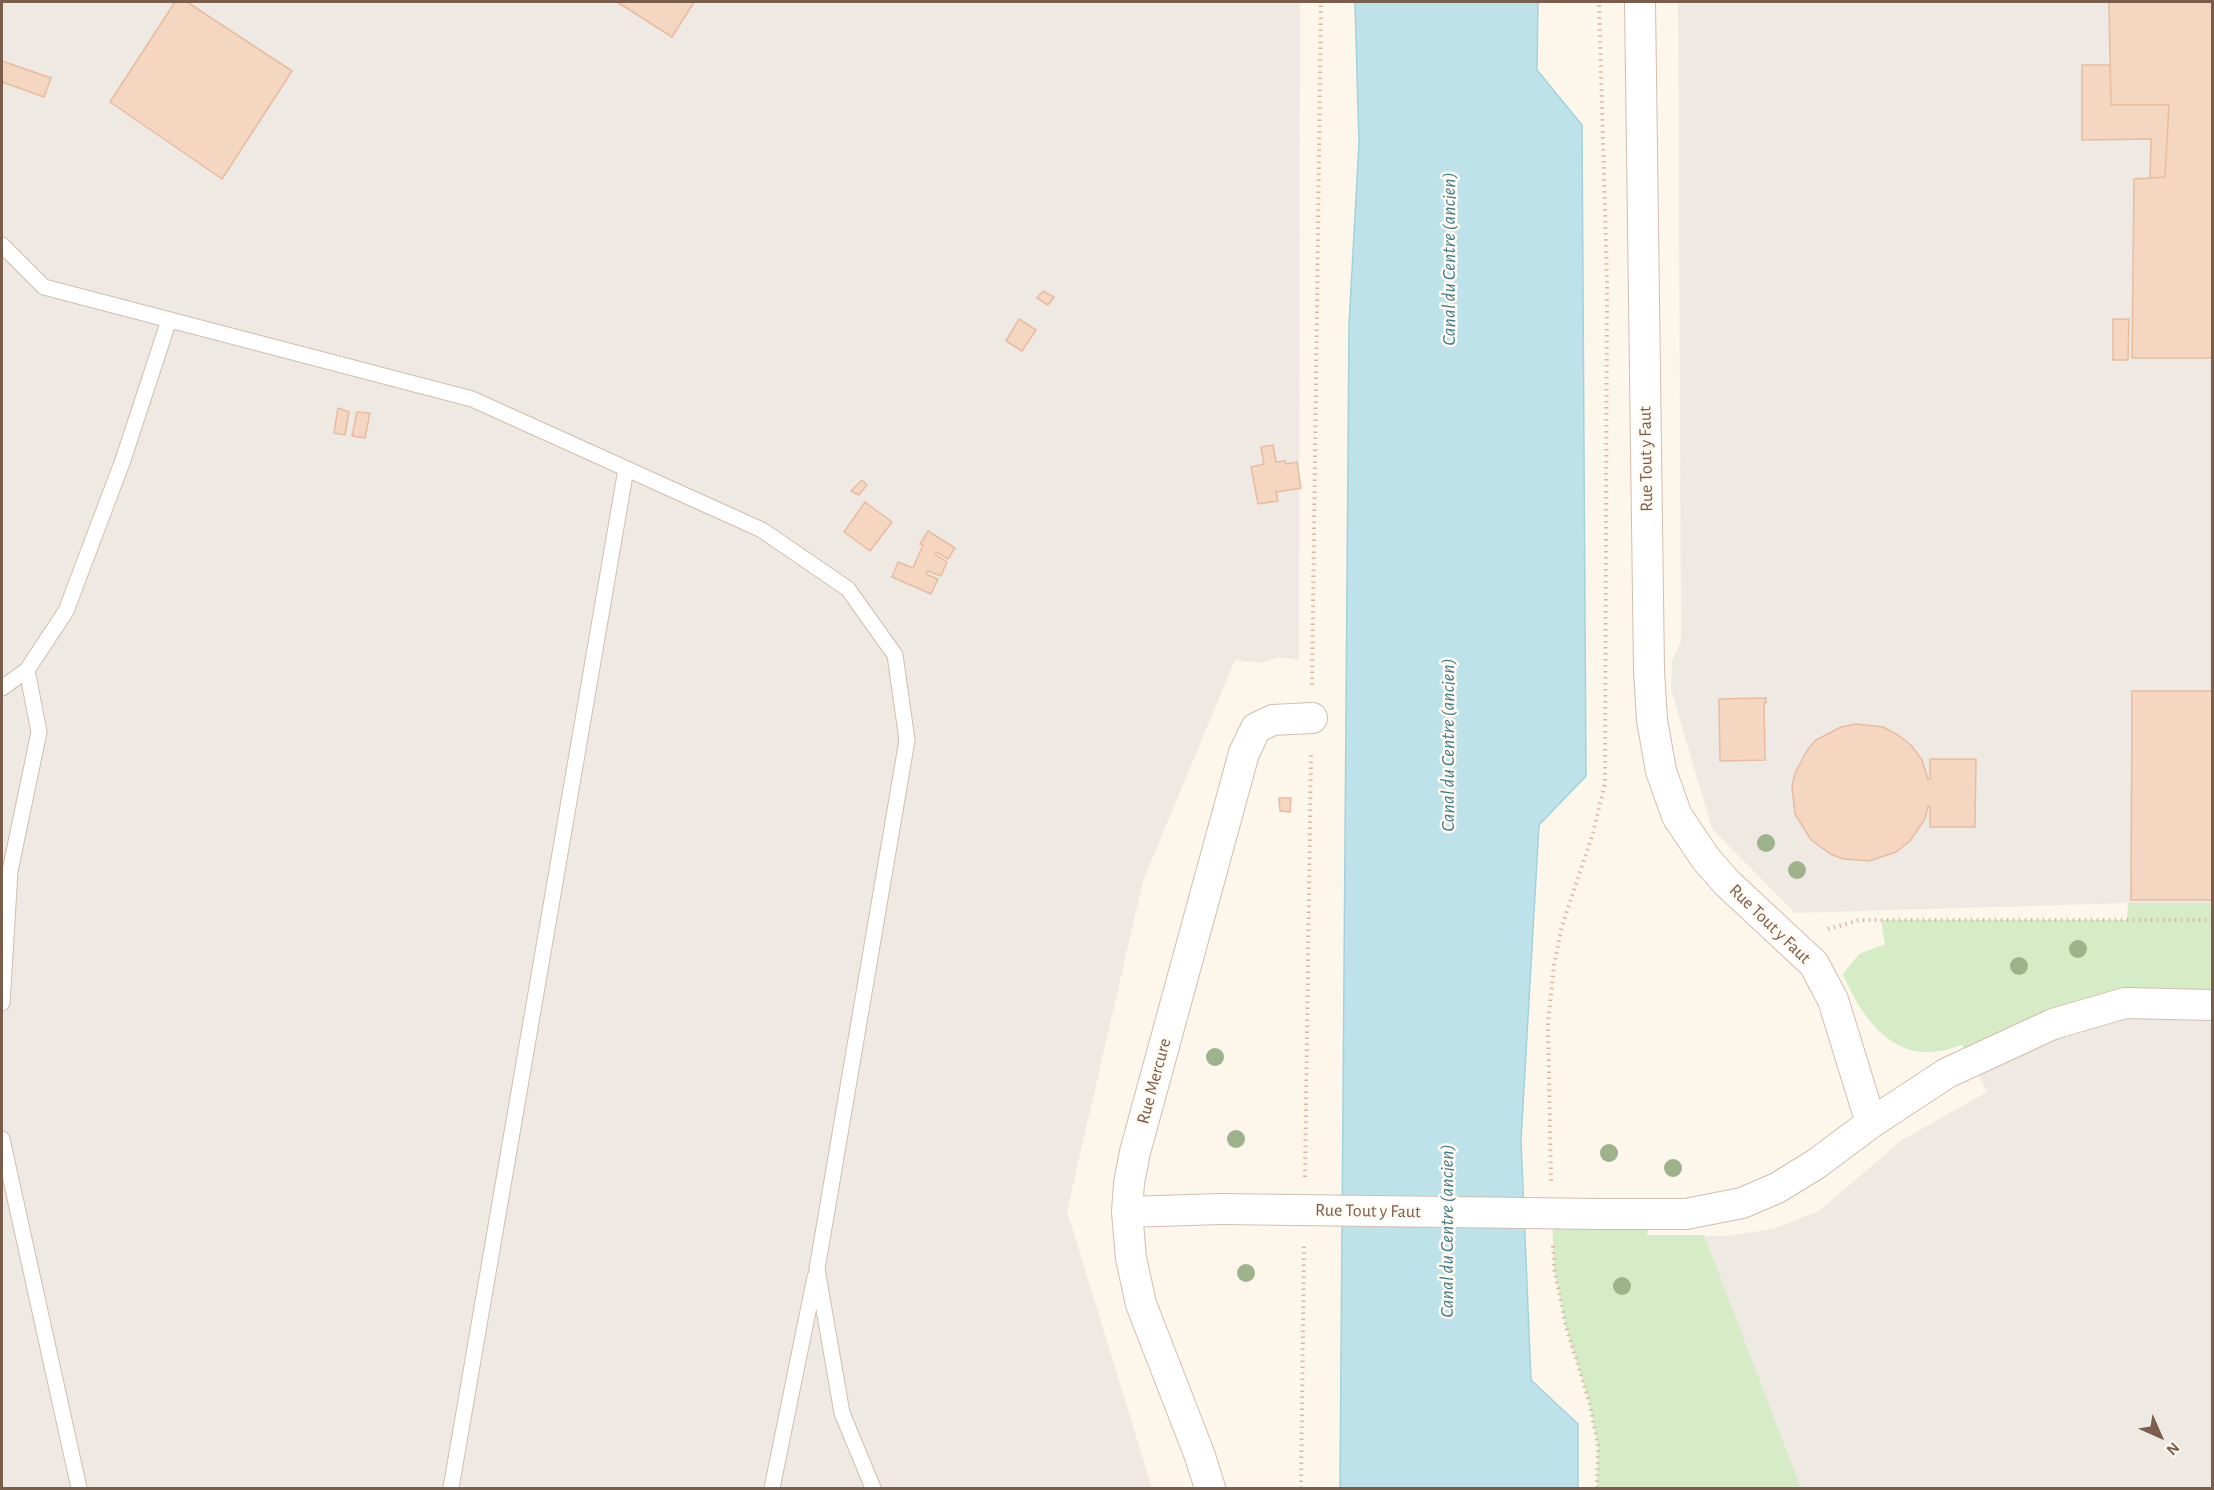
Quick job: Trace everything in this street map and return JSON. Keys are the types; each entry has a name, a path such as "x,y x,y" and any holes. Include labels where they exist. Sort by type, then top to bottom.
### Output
{"street":[{"name":"Rue Tout y Faut","path":"1127,1212 1221,1209 1686,1214 1742,1203 1777,1188 1871,1123 1833,1000 1814,964 1713,867 1677,816 1661,771 1652,720 1647,535 1640,2"},
{"name":"Rue Mercure","path":"1210,1488 1142,1304 1131,1258 1127,1212 1129,1183 1135,1152 1244,753 1256,728 1273,720 1311,717"},
{"path":"1871,1123 1947,1073 2053,1024 2125,1003 2212,1005"}],"lane":[{"path":"2,245 44,287 472,399 762,530 848,589 895,655 907,740 817,1269 772,1488"},
{"path":"2,688 27,670 66,611 123,460 170,320"},
{"path":"451,1488 626,469"},
{"path":"2,1003 10,871 39,732 27,670"},
{"path":"2,1139 79,1488"},
{"path":"817,1269 842,1413 873,1488"}],"path":[{"path":"1597,1488 1598,1446 1589,1401 1566,1327 1554,1268 1548,1023 1554,965 1562,926 1593,833 1605,783 1607,281 1599,2"},
{"path":"1790,940 1860,920 2212,921"}],"shaded area":[{"path":"2,2 1300,2 1299,660 1278,657 1262,663 1235,660 1143,881 1067,1211 1152,1488 2,1488"},
{"path":"1678,2 2212,2 2212,903 2128,903 1795,913 1712,829 1671,689 1672,661 1681,641"},
{"path":"2212,961 2212,1488 1658,1488 1646,1235 1726,1236 1773,1229 1819,1211 1902,1140 1987,1092 1972,1062"}],"green space":[{"path":"2128,903 2212,903 2212,1005 2125,1003 1972,1062 1962,1045 1942,1051 1921,1052 1891,1041 1867,1018 1843,974 1859,954 1885,944 1881,920 2127,920"},
{"path":"1552,1213 1651,1214 1647,1235 1704,1235 1801,1488 1597,1488 1598,1446 1589,1401 1566,1327 1554,1268"}],"water":[{"name":"Canal du Centre (ancien)","path":"1355,2 1538,2 1537,70 1582,125 1586,776 1539,825 1521,1140 1531,1380 1578,1424 1578,1488 1340,1488 1349,325 1359,143"}],"building":[{"path":"175,2 187,2 292,71 222,179 110,102"},
{"path":"617,2 694,2 672,37"},
{"path":"2109,2 2212,2 2212,358 2132,358 2134,179 2165,177 2169,105 2111,105"},
{"path":"2,61 51,78 44,97 2,82"},
{"path":"2082,65 2110,65 2111,105 2169,105 2165,177 2150,178 2151,139 2082,140"},
{"path":"1043,291 1054,297 1048,305 1037,298"},
{"path":"1019,319 1036,330 1022,351 1006,341"},
{"path":"2113,319 2129,319 2128,360 2113,360"},
{"path":"338,408 349,412 345,435 334,433"},
{"path":"357,412 370,413 365,438 352,436"},
{"path":"1273,445 1276,462 1285,461 1286,464 1297,462 1301,488 1276,492 1278,501 1258,504 1251,467 1264,464 1261,447"},
{"path":"862,480 867,485 859,495 851,491"},
{"path":"865,502 892,522 870,551 844,532"},
{"path":"928,531 955,548 948,559 937,552 935,554 947,562 941,576 928,571 926,574 938,579 931,594 892,577 898,562 913,568 923,545 920,544"},
{"path":"2132,691 2212,691 2212,900 2131,900"},
{"path":"1766,698 1766,703 1764,703 1765,760 1720,761 1719,699"},
{"path":"1856,724 1883,727 1898,735 1911,745 1922,760 1928,779 1930,779 1930,759 1976,759 1975,827 1930,827 1930,807 1928,806 1925,819 1910,841 1896,852 1869,861 1844,859 1832,855 1811,840 1795,814 1792,786 1795,773 1808,749 1816,740 1841,727"},
{"path":"1279,798 1291,798 1290,812 1280,811"}]}
